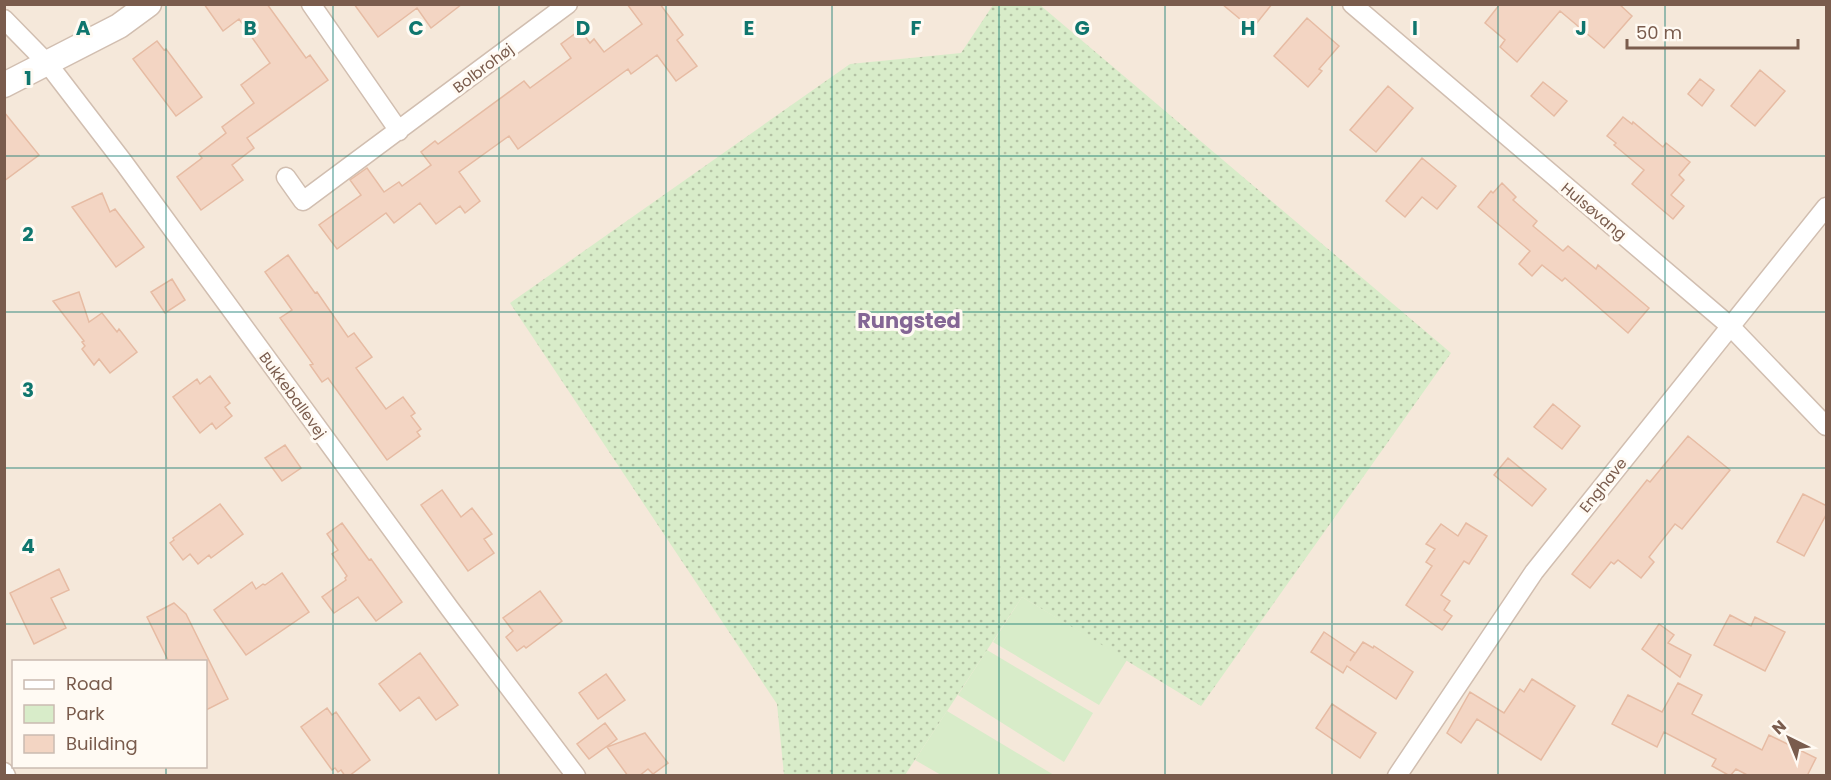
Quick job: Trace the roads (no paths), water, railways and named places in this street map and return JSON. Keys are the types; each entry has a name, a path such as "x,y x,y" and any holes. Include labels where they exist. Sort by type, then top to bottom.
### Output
{"street":[{"path":"4,85 119,26 149,4"},
{"path":"310,4 399,131"},
{"name":"Bolbrohøj","path":"286,177 303,201 568,4"},
{"name":"Hulsøvang","path":"1352,4 1730,326 1827,426"},
{"name":"Bukkeballevej","path":"4,19 48,64 138,182 450,609 576,776"},
{"name":"Enghave","path":"1397,776 1534,572 1827,207"}],"district":[{"name":"Rungsted","path":"909,320"}]}
